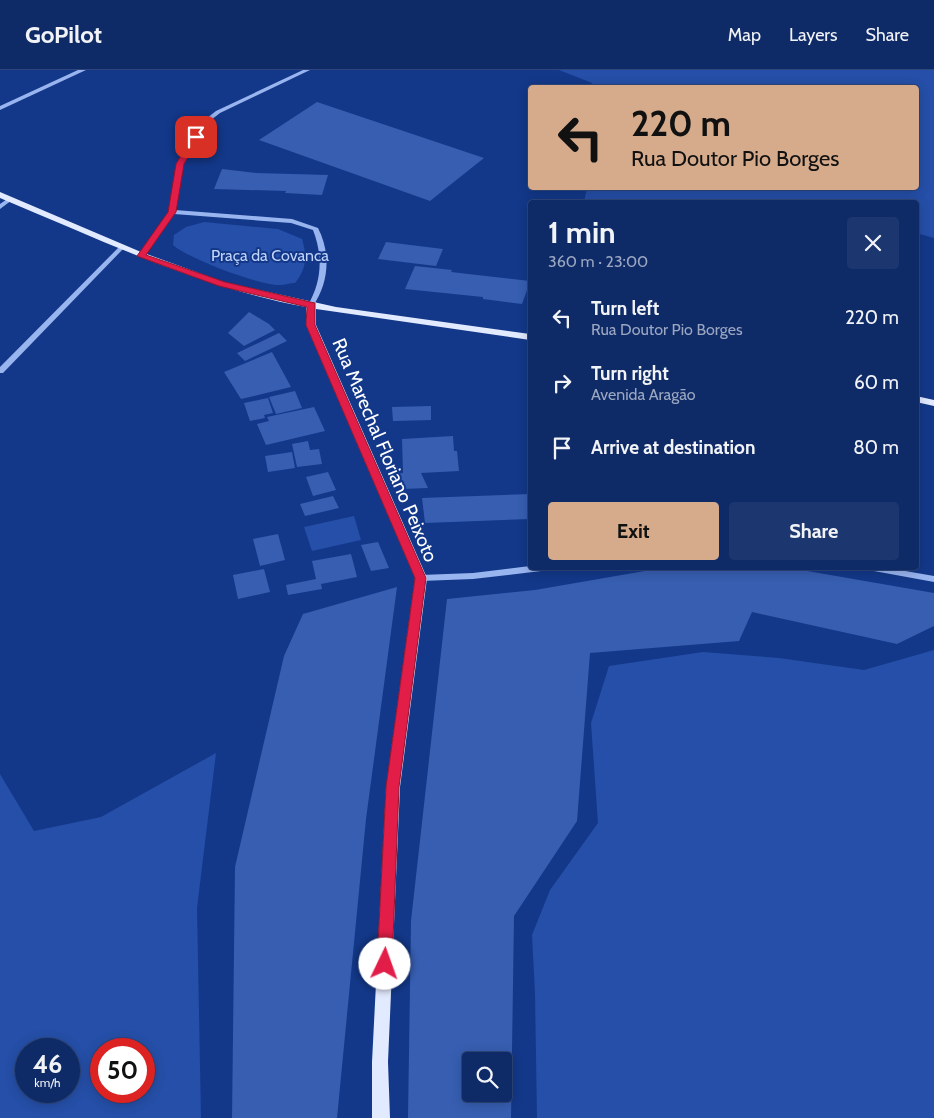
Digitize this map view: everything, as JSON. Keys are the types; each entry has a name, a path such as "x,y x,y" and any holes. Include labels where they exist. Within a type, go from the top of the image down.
{"main road":[{"path":"0,195 141,256 222,284 311,305 528,337"},
{"name":"Rua Marechal Floriano Peixoto","path":"311,305 311,325 421,578 393,787 380,1062 381,1118"},
{"path":"919,400 934,404"}],"street":[{"path":"0,108 83,70"},
{"path":"141,256 172,212 180,164 209,118 307,70"},
{"path":"0,207 10,199"},
{"path":"172,212 292,221 316,229 321,242 323,280 319,294 311,305"},
{"path":"0,371 122,248"},
{"path":"421,578 473,576 528,570"},
{"path":"885,570 934,579"}],"green space":[{"path":"559,70 934,70 934,238 919,234 919,200 584,200 587,190 919,190 919,85 592,85 592,83"},
{"name":"Praça da Covanca","path":"204,222 278,229 302,239 305,262 299,278 295,283 282,285 257,281 208,264 173,245 174,235 186,227"},
{"path":"354,516 361,540 312,551 304,527"},
{"path":"934,650 934,1118 537,1118 532,935 550,890 598,823 591,723 609,666 703,652 779,658 864,670"},
{"path":"216,753 197,908 201,1118 0,1118 0,774 34,831 101,817"}],"building":[{"path":"317,102 484,158 430,201 259,140"},
{"path":"222,169 256,173 328,175 322,195 285,193 286,191 214,189"},
{"path":"386,242 443,249 436,266 378,259"},
{"path":"415,266 528,281 528,288 522,304 483,299 483,297 405,289"},
{"path":"249,312 269,324 275,330 244,346 228,333"},
{"path":"279,333 287,341 245,361 237,353"},
{"path":"272,352 291,387 241,399 224,372"},
{"path":"295,391 302,408 276,414 269,397"},
{"path":"268,398 273,413 264,415 265,418 250,421 244,403"},
{"path":"431,406 431,420 393,421 392,407"},
{"path":"314,407 325,431 266,445 257,424 269,421 267,417"},
{"path":"453,436 454,451 457,451 459,471 421,473 428,488 403,489 396,474 403,473 402,439"},
{"path":"308,441 310,450 319,449 322,464 297,467 292,444"},
{"path":"292,452 295,468 268,472 265,456"},
{"path":"328,472 336,490 313,496 306,477"},
{"path":"528,494 528,519 425,523 422,498"},
{"path":"333,496 339,508 305,516 300,504"},
{"path":"278,534 285,560 260,566 253,539"},
{"path":"378,542 389,568 371,571 361,545"},
{"path":"351,554 357,577 321,584 322,589 288,595 286,585 316,579 312,561"},
{"path":"264,569 270,592 238,599 233,575"},
{"path":"650,570 802,570 934,593 934,626 897,644 752,612 739,641 590,653 577,821 514,916 512,1052 462,1052 462,1102 511,1102 511,1118 408,1118 411,921 447,599 535,590"},
{"path":"397,587 366,819 337,1118 232,1118 235,867 284,656 303,614"}],"route":[{"path":"196,137 180,164 172,212 141,256 222,284 311,305 311,325 421,578 393,787 385,964"}]}
